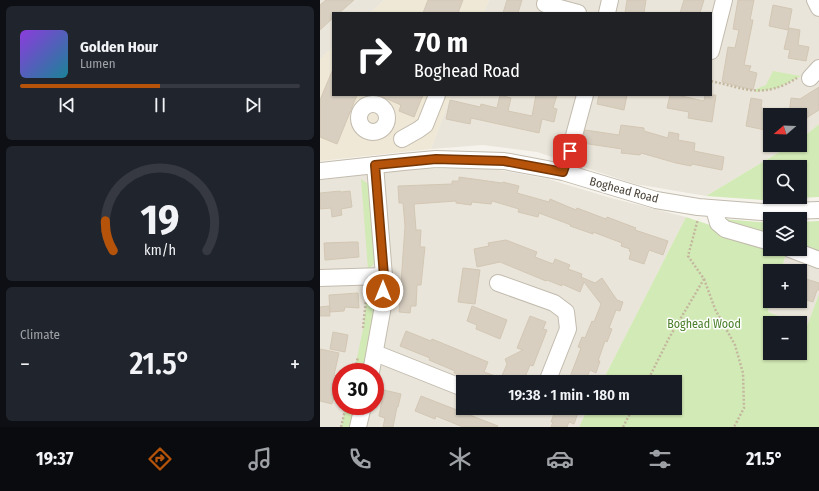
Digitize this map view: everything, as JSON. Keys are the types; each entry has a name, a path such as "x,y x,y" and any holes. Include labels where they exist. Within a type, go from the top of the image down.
{"street":[{"path":"607,12 610,0"},
{"path":"712,47 724,0"},
{"path":"815,0 819,8"},
{"path":"545,6 573,12"},
{"path":"402,139 425,125 437,96"},
{"path":"563,172 585,96"},
{"path":"384,125 396,131 402,139 403,162"},
{"name":"Boghead Road","path":"320,171 436,159 504,161 563,172 656,200 698,207 762,212 819,210"},
{"path":"373,363 383,306 384,276 375,165"},
{"path":"714,209 718,223 725,228 763,240"},
{"path":"807,255 819,260"},
{"path":"320,278 384,276"},
{"path":"498,282 554,302 566,312 568,329 550,375"},
{"path":"375,353 456,385"},
{"path":"358,427 361,415"}],"path":[{"path":"712,81 756,92 777,88 805,74 814,73"},
{"path":"698,207 698,221 688,256 704,279 715,309 735,345 743,373 744,408 734,427"},
{"path":"650,375 669,338 704,279"},
{"path":"341,427 344,415"},
{"path":"623,427 629,415"}],"shaded area":[{"path":"320,0 384,0 371,12 332,12 332,48 320,59"},
{"path":"384,0 489,0 484,12 371,12"},
{"path":"489,0 819,0 819,124 807,134 807,108 763,108 763,152 779,152 766,160 763,160 763,162 706,196 635,184 537,152 483,145 431,149 451,96 712,96 712,12 484,12"},
{"path":"332,48 332,96 451,96 431,149 320,161 320,59"},
{"path":"489,168 548,179 611,198 686,217 606,375 456,375 456,415 585,415 579,427 320,427 320,180 418,169"},
{"path":"785,256 792,256 819,266 819,294 807,326 807,316 779,316 768,312 769,308 807,308 807,264 783,264"}],"green space":[{"path":"773,71 801,76 777,88 756,92 756,89 766,85"},
{"path":"819,124 819,197 807,198 807,160 766,160 779,152 807,152 807,134"},
{"path":"763,162 763,200 706,196"},
{"path":"361,179 367,183 372,191 377,258 373,265 368,269"},
{"name":"Boghead Wood","path":"686,217 713,226 725,236 763,247 763,256 785,256 783,264 763,264 763,308 769,308 768,312 779,316 763,316 763,360 807,360 807,326 819,294 819,427 579,427 585,415 682,415 682,375 606,375"},
{"path":"724,219 763,222 763,238 726,225"},
{"path":"819,221 819,256 807,252 807,222"},
{"path":"368,286 375,290 376,310 373,331 367,363 356,363 363,329"},
{"path":"344,415 355,415 352,427 341,427"}],"building":[{"path":"326,0 354,0 340,12 332,12 332,19 320,30 320,5"},
{"path":"428,0 463,0 458,12 423,12"},
{"path":"507,0 522,0 518,12 503,12"},
{"path":"627,0 646,0 644,12 625,12"},
{"path":"684,0 704,0 700,12 680,12"},
{"path":"738,0 754,0 750,20 753,20 744,65 751,66 749,71 757,73 753,90 722,82 728,47 735,48 739,30 733,29"},
{"path":"773,5 792,9 788,30 769,26"},
{"path":"789,28 800,30 798,45 809,47 806,61 788,58 790,50 784,49"},
{"path":"332,71 332,96 357,96 337,144 320,137 320,100"},
{"path":"819,87 819,110 807,118 807,108 790,108 791,98 800,99"},
{"path":"716,95 712,122 688,118 689,112 667,108 670,96 682,96 704,101 705,96"},
{"path":"380,96 423,96 414,117 399,111 401,105"},
{"path":"500,96 504,96 511,98 508,111 532,116 536,96 557,96 553,108 557,109 554,122 542,119 539,133 471,118 470,124 446,119 450,100 480,107 481,104 497,108"},
{"path":"599,96 627,96 624,110 597,104"},
{"path":"751,98 762,100 761,108 763,108 763,130 746,126"},
{"path":"621,125 644,128 644,131 668,138 669,132 679,134 678,140 695,143 694,151 724,157 722,170 692,164 691,166 676,163 641,153 640,155 621,153 622,149 582,143 585,130 619,135"},
{"path":"459,177 503,182 519,186 517,193 549,202 550,199 576,210 577,208 606,219 607,217 636,228 635,230 668,241 663,255 649,250 644,264 629,259 631,252 629,251 630,249 621,246 622,243 593,232 593,234 570,226 571,225 539,213 538,217 518,212 519,209 492,201 491,204 472,202 471,205 456,203 456,201 414,204 416,230 421,230 420,247 425,247 421,285 417,285 416,306 411,306 410,313 399,312 405,226 403,203 399,203 398,186 452,184 452,181 459,181"},
{"path":"350,191 352,207 341,209 342,215 332,217 331,208 320,209 320,193"},
{"path":"506,240 537,252 535,257 553,264 555,259 570,265 568,269 582,274 581,277 595,283 602,278 617,300 623,302 620,311 616,310 609,328 612,329 607,342 605,341 598,361 600,361 596,373 590,370 588,375 571,375 581,348 578,347 582,337 585,338 592,321 594,322 601,304 584,282 580,292 562,284 562,286 547,280 546,281 500,262 477,267 474,249 489,246 488,243"},
{"path":"358,242 359,257 325,260 324,243"},
{"path":"463,268 480,270 475,304 458,302"},
{"path":"807,279 819,283 819,290 817,290 813,302 807,300"},
{"path":"358,293 359,308 345,307 344,311 330,312 329,295"},
{"path":"329,306 330,316 320,316 320,307"},
{"path":"472,306 507,320 500,339 476,329 477,325 467,321"},
{"path":"530,316 546,322 543,329 547,330 533,366 530,365 526,375 502,375 507,364 505,359 523,350 517,348"},
{"path":"406,331 431,341 432,339 488,362 484,372 492,375 459,375 454,373 455,371 429,360 430,358 400,346"},
{"path":"333,332 348,335 345,352 330,349"},
{"path":"320,349 339,353 337,363 332,363 332,404 320,401"},
{"path":"384,390 401,394 393,427 383,427 385,418 379,416 384,415"},
{"path":"421,396 456,410 456,415 470,415 498,426 463,427 436,416 435,419 415,411"},
{"path":"554,415 577,415 574,424 569,422 567,427 551,427 553,422 551,422"}],"route":[{"path":"383,291 384,276 375,165 436,159 504,161 563,172 570,151"}]}
